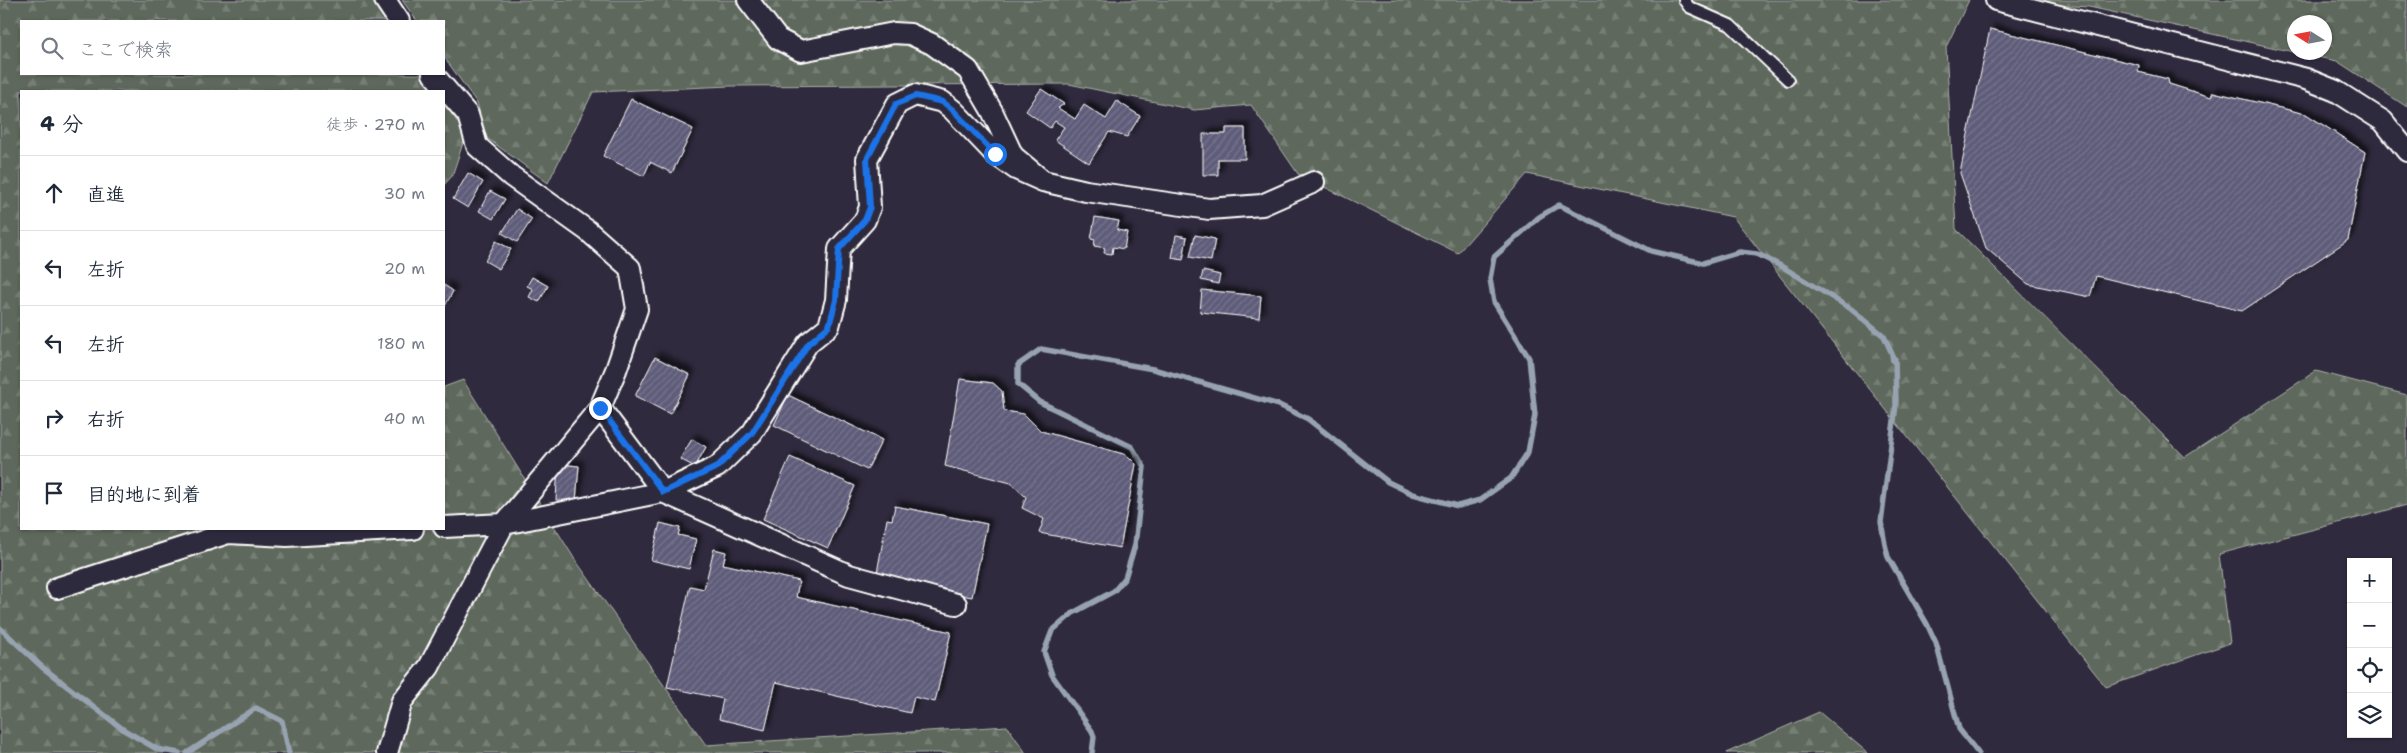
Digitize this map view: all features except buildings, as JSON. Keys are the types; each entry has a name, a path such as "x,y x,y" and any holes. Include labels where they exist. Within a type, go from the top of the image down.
{"street":[{"path":"385,0 398,20"},
{"path":"748,0 778,39 801,51 894,33 910,34 932,44 968,70 992,111 1013,156 1043,181"},
{"path":"1996,0 2306,79 2336,91 2384,121 2407,150"},
{"path":"387,753 402,701 429,667 504,524 600,408 616,370 637,309 630,268 588,231 511,176 477,146 468,115 434,75"},
{"path":"445,527 504,524 663,492 717,467 752,433 808,344 829,326 836,300 839,249 865,220 870,207 867,159 896,104 916,96 943,102 995,154 1016,169 1043,181 1086,190 1209,209 1262,205 1314,182"},
{"path":"600,408 663,492 849,575 956,604"},
{"path":"57,588 228,533 287,536 396,530"}],"lane":[{"path":"1684,0 1689,8 1730,25 1788,80"}],"green space":[{"path":"0,0 384,0 394,20 20,20 20,75 424,75 435,90 20,90 20,530 445,530 445,387 463,380 574,558 706,745 1007,726 1026,753 0,753"},
{"path":"402,0 1969,0 1946,47 1956,229 2185,457 2316,371 2407,395 2407,505 2219,554 2230,643 2106,687 1733,217 1527,174 1458,253 1298,174 1251,105 1194,110 1069,84 730,86 593,92 548,183 487,138 477,103 445,58 445,20 416,20"},
{"path":"1983,0 2407,0 2407,107 2337,61 2332,60 2332,15 2287,15 2287,50 2089,7"},
{"path":"445,104 466,134 452,176 445,184"},
{"path":"1819,712 1868,753 1726,753"}],"waterway":[{"path":"1092,753 1094,737 1092,731 1052,675 1044,652 1052,631 1073,613 1114,591 1125,578 1135,545 1144,467 1132,447 1040,402 1018,384 1018,365 1041,349 1153,369 1279,405 1308,419 1388,482 1413,494 1458,506 1480,500 1511,478 1528,452 1535,415 1529,358 1494,302 1490,279 1494,257 1539,217 1559,205 1651,251 1703,263 1740,252 1757,254 1781,266 1851,309 1884,336 1893,361 1895,359 1896,405 1881,522 1885,544 1888,557 1936,643 1959,729 1978,753"},
{"path":"0,628 42,667 124,730 157,749 179,753"},
{"path":"187,753 256,708 282,721 289,753"}],"route":[{"path":"600,408 663,492 717,467 752,433 808,344 829,326 836,300 839,249 865,220 870,207 867,159 896,104 916,96 943,102 995,154"}]}
